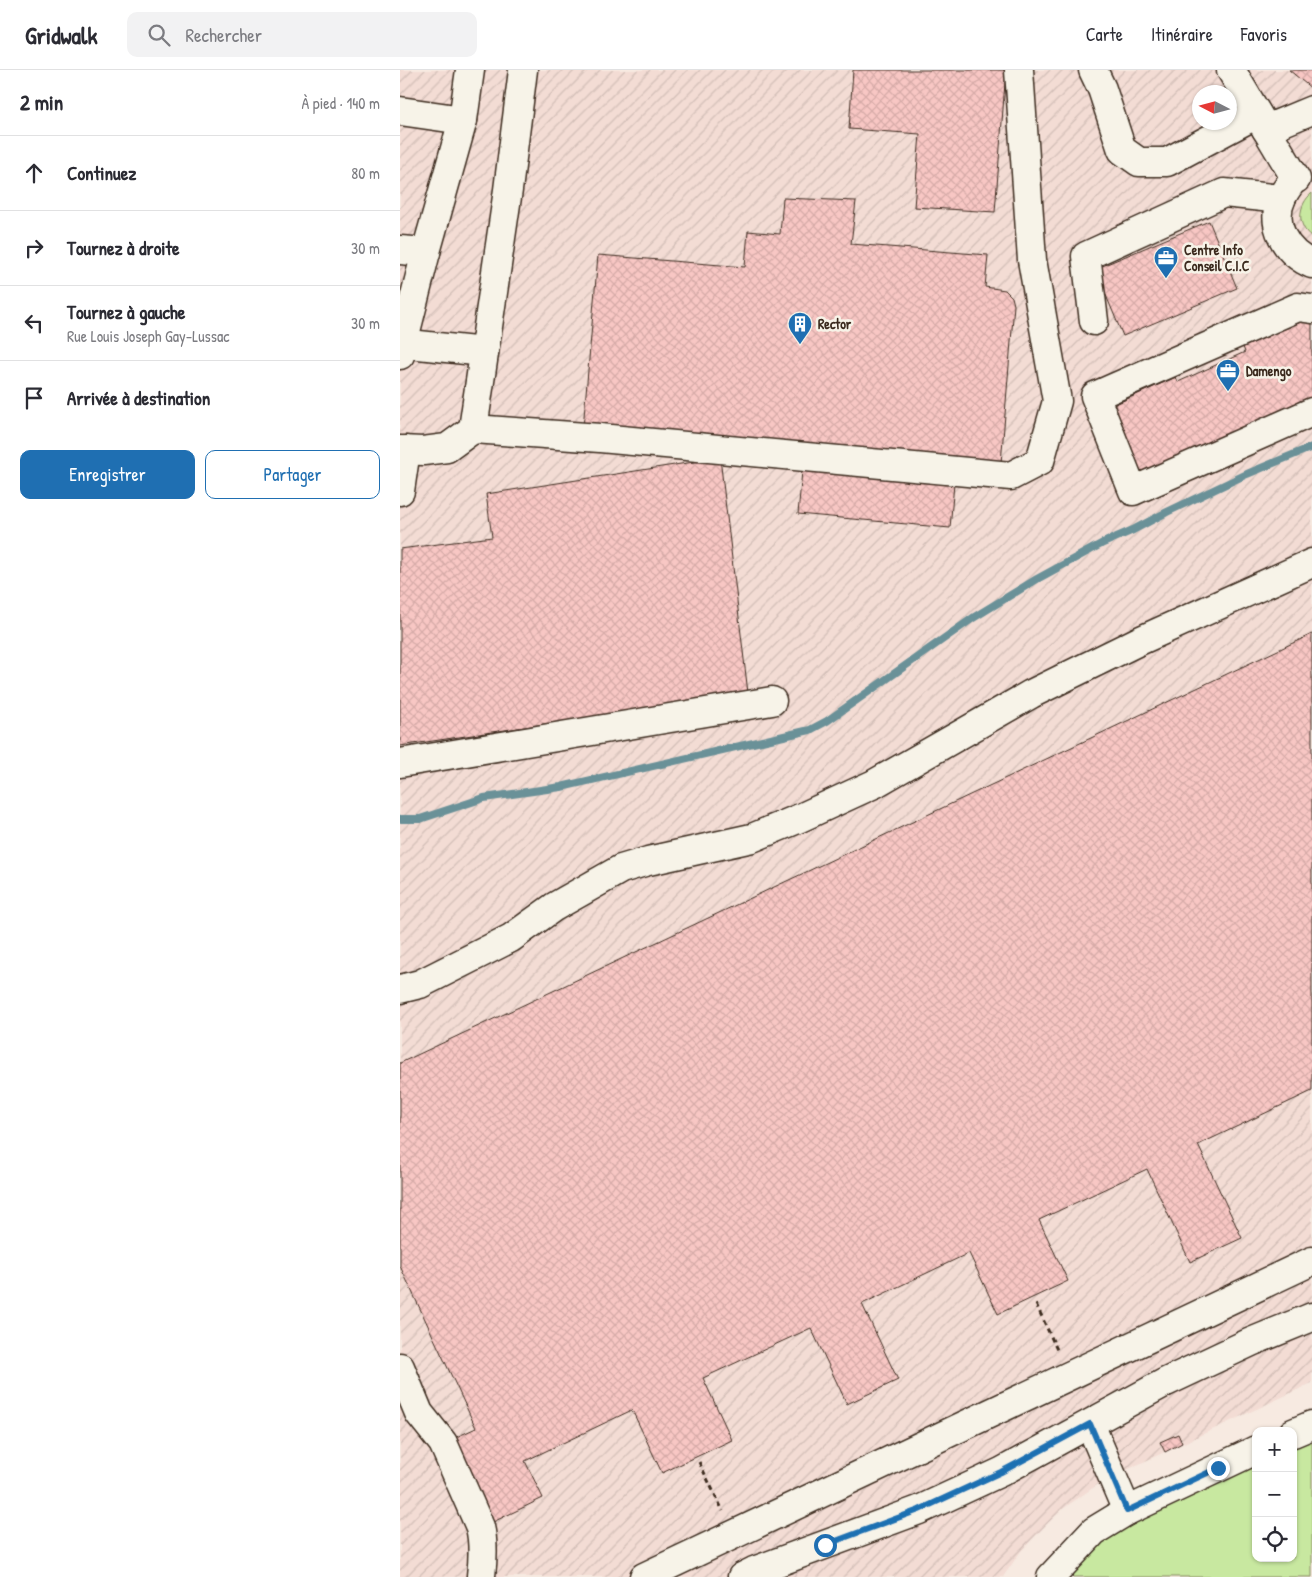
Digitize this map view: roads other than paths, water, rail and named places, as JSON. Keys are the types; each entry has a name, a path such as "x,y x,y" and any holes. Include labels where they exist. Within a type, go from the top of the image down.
{"street":[{"path":"470,70 463,120 413,251 401,347 484,352"},
{"path":"473,429 508,190 523,70"},
{"path":"400,491 403,450 423,451 447,448 473,429 600,438 1011,476 1040,461 1057,401 1032,260 1019,70"},
{"path":"1093,70 1102,89 1122,150 1139,162 1167,162 1262,121 1312,110"},
{"path":"1232,70 1296,183"},
{"path":"400,111 463,120"},
{"path":"1296,183 1278,216 1280,233 1288,248 1312,264"},
{"path":"1094,321 1086,256 1224,193 1296,183"},
{"path":"1312,309 1298,307 1095,396 1133,491 1312,412"},
{"path":"400,989 420,984 511,938 554,907 621,869 648,861 752,838 800,818 874,784 1031,694 1139,641 1312,563"},
{"path":"400,764 772,701"},
{"path":"644,1577 1312,1261"},
{"path":"751,1575 919,1510 1001,1472 1166,1382 1312,1316"},
{"path":"400,1367 419,1413 443,1443 480,1527 483,1538 483,1553 478,1577"},
{"path":"1090,1424 1127,1511"},
{"path":"1297,1431 1312,1425"},
{"path":"1051,1577 1094,1531 1127,1511 1252,1452"}],"waterway":[{"path":"400,819 420,819 484,798 561,787 810,730 827,721 973,618 1037,579 1103,543 1167,512 1247,474 1312,447"}],"place":[{"name":"Centre Info Conseil C.I.C","path":"1166,279"},
{"name":"Rector","path":"800,345"},
{"name":"Damengo","path":"1228,392"}]}
